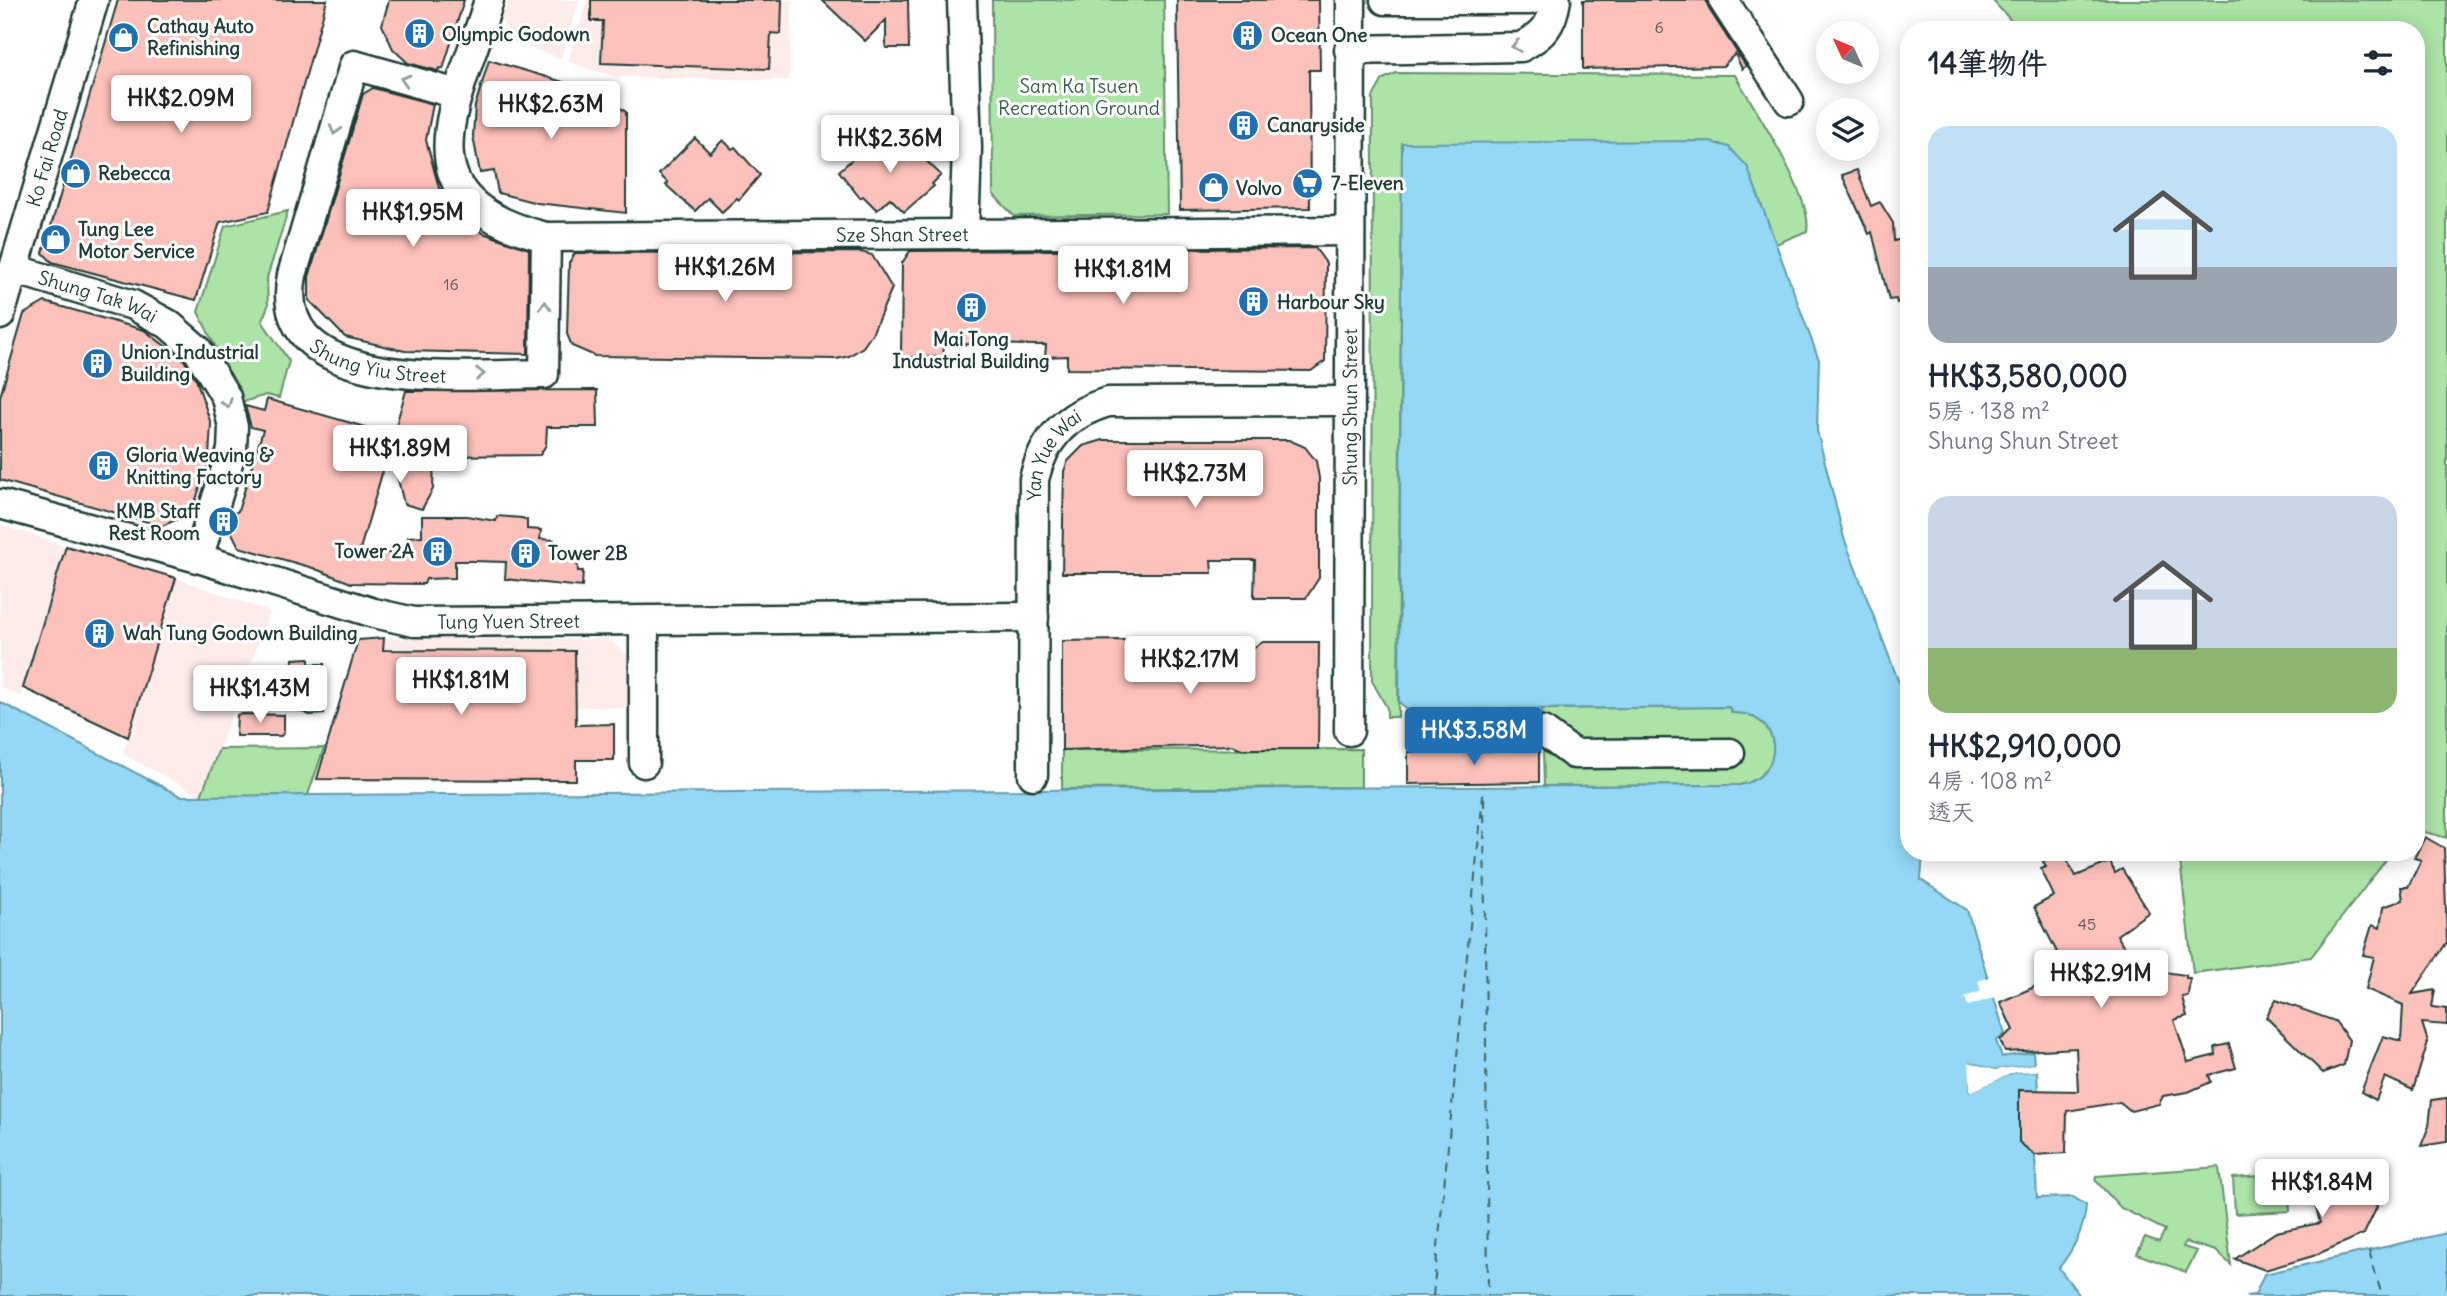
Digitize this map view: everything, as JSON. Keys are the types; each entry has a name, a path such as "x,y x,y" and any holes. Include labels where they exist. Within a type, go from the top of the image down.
{"street":[{"name":"Ko Fai Road","path":"0,315 94,0"},
{"name":"Sze Shan Street","path":"489,0 457,94 447,136 449,163 461,191 476,209 492,220 546,237 1349,231"},
{"path":"962,0 967,149 964,235"},
{"name":"Shung Shun Street","path":"1349,731 1351,0"},
{"path":"1385,0 1530,0"},
{"path":"1349,50 1521,47 1541,37 1553,20 1556,0"},
{"path":"1723,0 1789,101"},
{"name":"Shung Yiu Street","path":"457,94 354,65 292,275 291,305 299,326 326,354 393,374 544,374 546,237"},
{"name":"Shung Tak Wai","path":"14,269 133,304 168,324 197,349 226,397 233,426 232,450 198,558"},
{"name":"Yan Yue Wai","path":"1033,775 1034,479 1047,443 1073,416 1108,402 1349,401"},
{"name":"Tung Yuen Street","path":"0,504 198,558 339,603 414,622 1034,617"},
{"path":"644,621 644,763"},
{"path":"1543,732 1574,754 1730,753"}],"shaded area":[{"path":"508,0 579,0 561,58 515,43 501,20"},
{"path":"587,0 792,0 789,80 616,77 568,62"},
{"path":"0,525 66,546 20,697 0,687"},
{"path":"176,578 270,612 201,796 123,754"},
{"path":"609,639 635,661 635,708 576,707 576,780 316,782 358,640"}],"green space":[{"name":"Sam Ka Tsuen Recreation Ground","path":"992,0 1164,0 1167,214 1014,216 993,194"},
{"path":"1992,0 2447,0 2447,838 2425,832 2425,21 2012,21"},
{"path":"1396,73 1735,75 1792,176 1807,216 1807,231 1776,244 1747,166 1720,144 1402,143 1398,717 1387,717 1387,708 1372,681 1373,97 1383,79"},
{"path":"288,211 267,278 268,306 262,321 289,361 279,398 266,395 243,402 198,312 225,226"},
{"path":"1729,707 1732,713 1749,715 1762,723 1770,733 1772,758 1766,770 1756,779 1740,785 1544,786 1542,709"},
{"path":"324,748 308,795 201,796 219,749"},
{"path":"1361,749 1361,787 1062,789 1062,750"},
{"path":"2180,861 2385,861 2311,957 2193,973"},
{"path":"2219,1167 2231,1265 2216,1251 2185,1242 2183,1247 2197,1251 2186,1272 2137,1254 2145,1237 2159,1242 2165,1230 2121,1208 2095,1180 2096,1176"},
{"path":"2288,1174 2290,1211 2235,1214 2233,1178"}],"water":[{"path":"1706,141 1729,147 1747,166 1819,360 1817,431 1844,538 1900,685 1900,861 1922,861 1921,880 1967,910 2005,1034 1996,1041 2002,1057 2033,1052 2034,1064 1995,1070 1970,1062 1970,1091 2015,1072 2037,1071 2038,1091 2019,1091 2019,1142 2035,1155 2037,1198 2073,1197 2086,1205 2077,1238 2059,1268 2080,1296 0,1296 0,702 180,796 1740,785 1756,779 1766,770 1772,758 1770,733 1762,722 1749,715 1732,713 1729,707 1407,710 1399,702 1402,143"},
{"path":"2447,1233 2447,1296 2245,1296 2255,1295 2264,1274"}],"pier":[{"path":"1993,976 1999,996 1968,1006 1965,997 1981,991 1978,981"},
{"path":"1969,1062 1995,1070 2034,1064 2035,1067 2022,1068 2036,1067 2037,1071 2015,1072 1970,1092","holes":["1973,1067 1994,1074 2013,1069 1974,1086"]}],"building":[{"path":"118,0 327,0 268,212 220,222 196,300 52,262 43,253"},
{"name":"Olympic Godown","path":"389,0 464,0 443,69 439,68 438,71 408,63 393,49 382,25"},
{"path":"591,0 782,0 781,34 771,33 769,69 601,63 603,21 591,21"},
{"path":"822,0 908,0 909,48 886,48 886,20 865,41"},
{"name":"Canaryside","path":"1177,0 1319,0 1320,70 1309,70 1310,208 1180,210"},
{"path":"1583,0 1706,0 1746,66 1742,69 1735,54 1723,66 1583,69"},
{"path":"489,60 600,93 626,112 626,213 537,203 498,193 494,171 480,173 473,136 475,106"},
{"path":"373,88 433,104 426,140 439,188 458,212 483,233 529,249 528,354 405,351 345,337 309,300 309,277 363,94"},
{"path":"877,137 891,153 905,140 941,175 932,184 934,186 904,212 890,198 877,210 863,196 860,198 839,171"},
{"path":"695,138 710,153 723,140 732,149 735,147 760,175 739,200 737,198 722,212 708,198 695,211 666,185 668,183 659,174"},
{"path":"1857,170 1871,206 1880,202 1893,223 1894,241 1900,240 1900,302 1897,303 1896,299 1889,300 1872,232 1869,234 1842,175"},
{"path":"1315,248 1326,263 1325,361 1311,371 1067,369 1067,356 1045,357 1046,345 944,344 943,357 901,357 902,263 910,251"},
{"path":"861,252 872,255 892,288 872,334 863,347 849,356 837,359 595,356 572,346 567,334 569,263 575,253"},
{"path":"45,302 144,330 184,360 196,379 211,424 209,457 192,513 162,526 0,480 0,397 24,314"},
{"path":"597,390 598,427 547,427 546,445 540,455 434,456 433,489 422,509 404,504 390,446 359,553 399,553 399,545 406,545 408,537 422,536 422,516 467,516 496,521 497,516 522,518 527,520 527,529 541,530 540,539 554,540 557,548 563,549 563,556 577,557 578,571 583,571 582,587 505,579 506,562 472,561 455,561 455,578 426,579 424,584 351,583 313,568 239,547 227,523 229,516 238,511 263,430 251,427 245,406 264,411 267,399 393,435 406,391"},
{"path":"1103,440 1289,440 1305,447 1316,461 1319,478 1319,578 1306,598 1254,598 1255,560 1211,560 1212,573 1062,573 1064,471 1068,461 1083,446"},
{"name":"Wah Tung Godown Building","path":"66,546 176,578 128,737 23,688"},
{"path":"384,638 383,650 575,651 576,725 614,724 614,760 576,760 576,780 317,779 358,640"},
{"path":"1124,640 1127,644 1138,640 1144,647 1245,646 1249,642 1254,648 1261,642 1319,642 1318,749 1242,749 1232,745 1062,750 1062,641"},
{"path":"309,658 309,664 324,664 324,714 310,715 234,685 278,684 278,667 293,667 293,659"},
{"path":"237,715 284,715 284,732 281,736 236,736"},
{"path":"1539,750 1539,782 1408,784 1408,752"},
{"path":"2425,837 2444,848 2447,942 2412,994 2435,990 2432,1007 2447,1009 2447,1025 2422,1023 2428,1042 2413,1090 2385,1077 2376,1100 2361,1092 2383,1036 2401,1041 2403,1005 2366,989 2374,957 2363,955 2372,925 2380,928 2383,907 2403,900 2401,887 2408,887 2421,861 2425,861"},
{"path":"2067,861 2076,876 2110,862 2115,873 2122,869 2149,912 2117,935 2135,965 2144,959 2156,978 2164,972 2190,978 2188,996 2182,997 2187,1016 2174,1020 2188,1062 2216,1055 2215,1047 2229,1044 2236,1068 2209,1075 2211,1082 2188,1092 2163,1096 2159,1104 2131,1111 2120,1102 2067,1111 2066,1153 2035,1155 2019,1142 2019,1090 2078,1091 2076,1048 2005,1052 2000,1040 2013,1030 2000,1002 2057,977 2053,969 2063,964 2034,907 2054,896 2041,869 2046,867 2043,862"},
{"path":"2276,1000 2335,1021 2349,1040 2344,1065 2323,1073 2266,1017"},
{"path":"2447,1098 2447,1142 2421,1146 2429,1126 2432,1100"},
{"path":"2364,1161 2377,1207 2364,1234 2313,1256 2265,1270 2235,1259 2276,1232 2320,1223 2308,1177"}],"ferry route":[{"path":"1433,1296 1484,786"},
{"path":"1484,798 1488,1296"},
{"path":"2369,1251 2382,1296"}],"place":[{"name":"Olympic Godown","path":"419,34"},
{"name":"Ocean One","path":"1248,35"},
{"name":"Cathay Auto Refinishing","path":"124,37"},
{"name":"Canaryside","path":"1244,125"},
{"name":"Rebecca","path":"75,173"},
{"name":"7-Eleven","path":"1308,183"},
{"name":"Volvo","path":"1213,188"},
{"name":"Tung Lee Motor Service","path":"55,240"},
{"name":"Harbour Sky","path":"1254,302"},
{"name":"Mai Tong Industrial Building","path":"971,308"},
{"name":"Union Industrial Building","path":"98,363"},
{"name":"Gloria Weaving & Knitting Factory","path":"103,466"},
{"name":"KMB Staff Rest Room","path":"223,522"},
{"name":"Tower 2A","path":"437,551"},
{"name":"Tower 2B","path":"525,553"},
{"name":"Wah Tung Godown Building","path":"100,633"}]}
